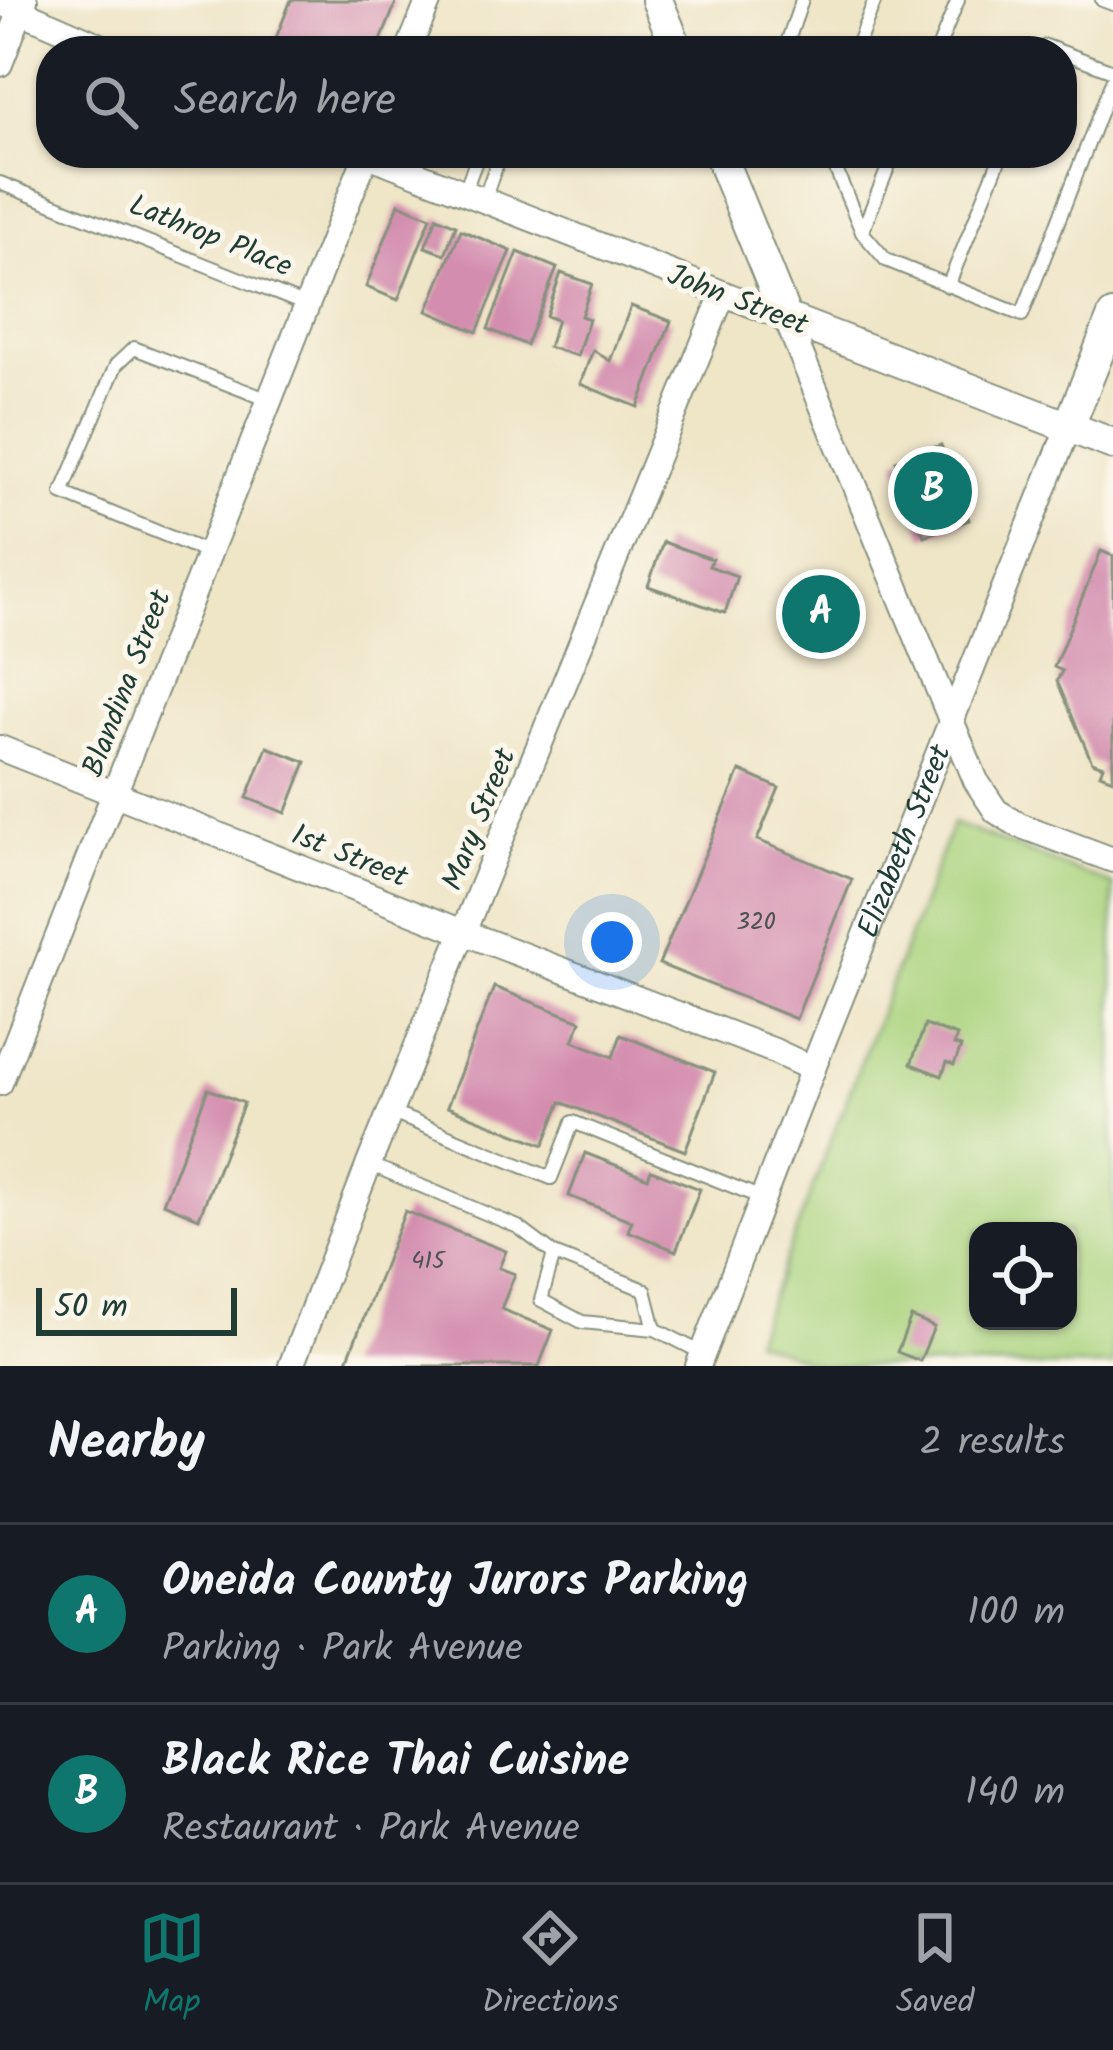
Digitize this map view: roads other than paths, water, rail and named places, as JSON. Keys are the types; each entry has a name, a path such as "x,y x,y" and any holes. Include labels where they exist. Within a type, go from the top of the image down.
{"street":[{"path":"414,36 429,0"},
{"path":"663,2 673,36"},
{"path":"0,64 15,4 81,36"},
{"name":"Lathrop Place","path":"306,305 361,168"},
{"name":"John Street","path":"402,168 1113,444"},
{"path":"725,168 976,781 996,811 1113,860"},
{"name":"Mary Street","path":"291,1366 723,294"},
{"name":"Blandina Street","path":"0,1083 306,305"},
{"name":"Elizabeth Street","path":"706,1361 813,1069 1113,316"},
{"name":"1st Street","path":"0,748 813,1069"}],"lane":[{"path":"789,36 802,0"},
{"path":"861,36 875,0"},
{"path":"943,36 958,0"},
{"path":"1102,0 1113,4"},
{"path":"835,168 862,232 886,260 1022,315 1113,75 1077,58"},
{"path":"474,196 477,168"},
{"path":"474,196 492,168"},
{"path":"862,232 889,168"},
{"path":"948,286 996,168"},
{"name":"Lathrop Place","path":"0,183 306,305"},
{"path":"209,553 62,493 116,365 134,348 268,400"},
{"path":"390,1112 551,1178 573,1122 763,1199"},
{"path":"369,1165 518,1227 554,1254 645,1290 655,1329"},
{"path":"554,1254 541,1300 582,1322 655,1329 706,1361"}],"place":[{"name":"Black Rice Thai Cuisine","path":"933,491"},
{"name":"Oneida County Jurors Parking","path":"821,614"}]}
